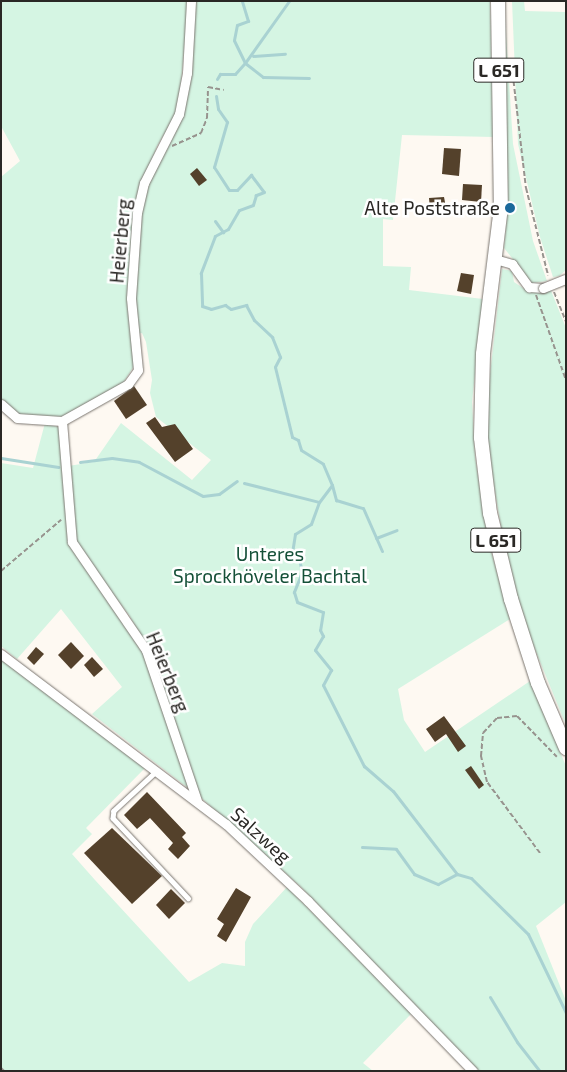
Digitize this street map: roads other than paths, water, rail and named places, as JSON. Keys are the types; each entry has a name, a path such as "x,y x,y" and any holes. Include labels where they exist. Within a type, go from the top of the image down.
{"main road":[{"name":"L 651","path":"498,1 502,192 481,377 481,438 489,504 525,648 563,753"}],"street":[{"name":"Heierberg","path":"191,1 183,95 165,147 144,183 137,213 131,298 138,364 136,377 62,421 72,542 81,558 146,650 197,802"},
{"path":"495,258 512,264 543,288 566,279"},
{"path":"1,404 17,418 62,421"},
{"name":"Salzweg","path":"1,654 197,802 308,901 473,1071"}],"lane":[{"path":"157,771 114,811 113,818 188,898"}],"waterway":[{"path":"217,79 220,74 235,74 245,63 234,40 237,25 248,21 242,1"},
{"path":"289,1 245,63 263,77 309,78"},
{"path":"253,56 285,54"},
{"path":"216,96 218,109 227,122 214,167 229,190 237,190 251,175 264,192 256,195 253,205 239,210 228,229 215,236 201,273 202,306 211,309 225,305 231,309 246,305 254,320 272,337 280,357 275,367 292,437 298,440 301,450 323,464 332,485 319,502 311,524 295,534 292,553 299,559 302,572 294,592 297,602 323,612 320,630 323,636 315,650 331,670 323,685 364,766 393,791 457,874 471,878 528,934 566,1013"},
{"path":"215,221 223,232"},
{"path":"1,458 58,467"},
{"path":"80,462 112,458 139,462 203,496 219,494 237,481"},
{"path":"244,483 319,502"},
{"path":"332,485 336,500 363,508 382,551"},
{"path":"376,538 397,530"},
{"path":"362,847 396,849 414,874 438,884 457,874"},
{"path":"490,997 517,1042 540,1071"}],"place":[{"name":"Alte Poststraße","path":"510,208"}],"park label":[{"name":"Unteres Sprockhöveler Bachtal","path":"270,565"}]}
